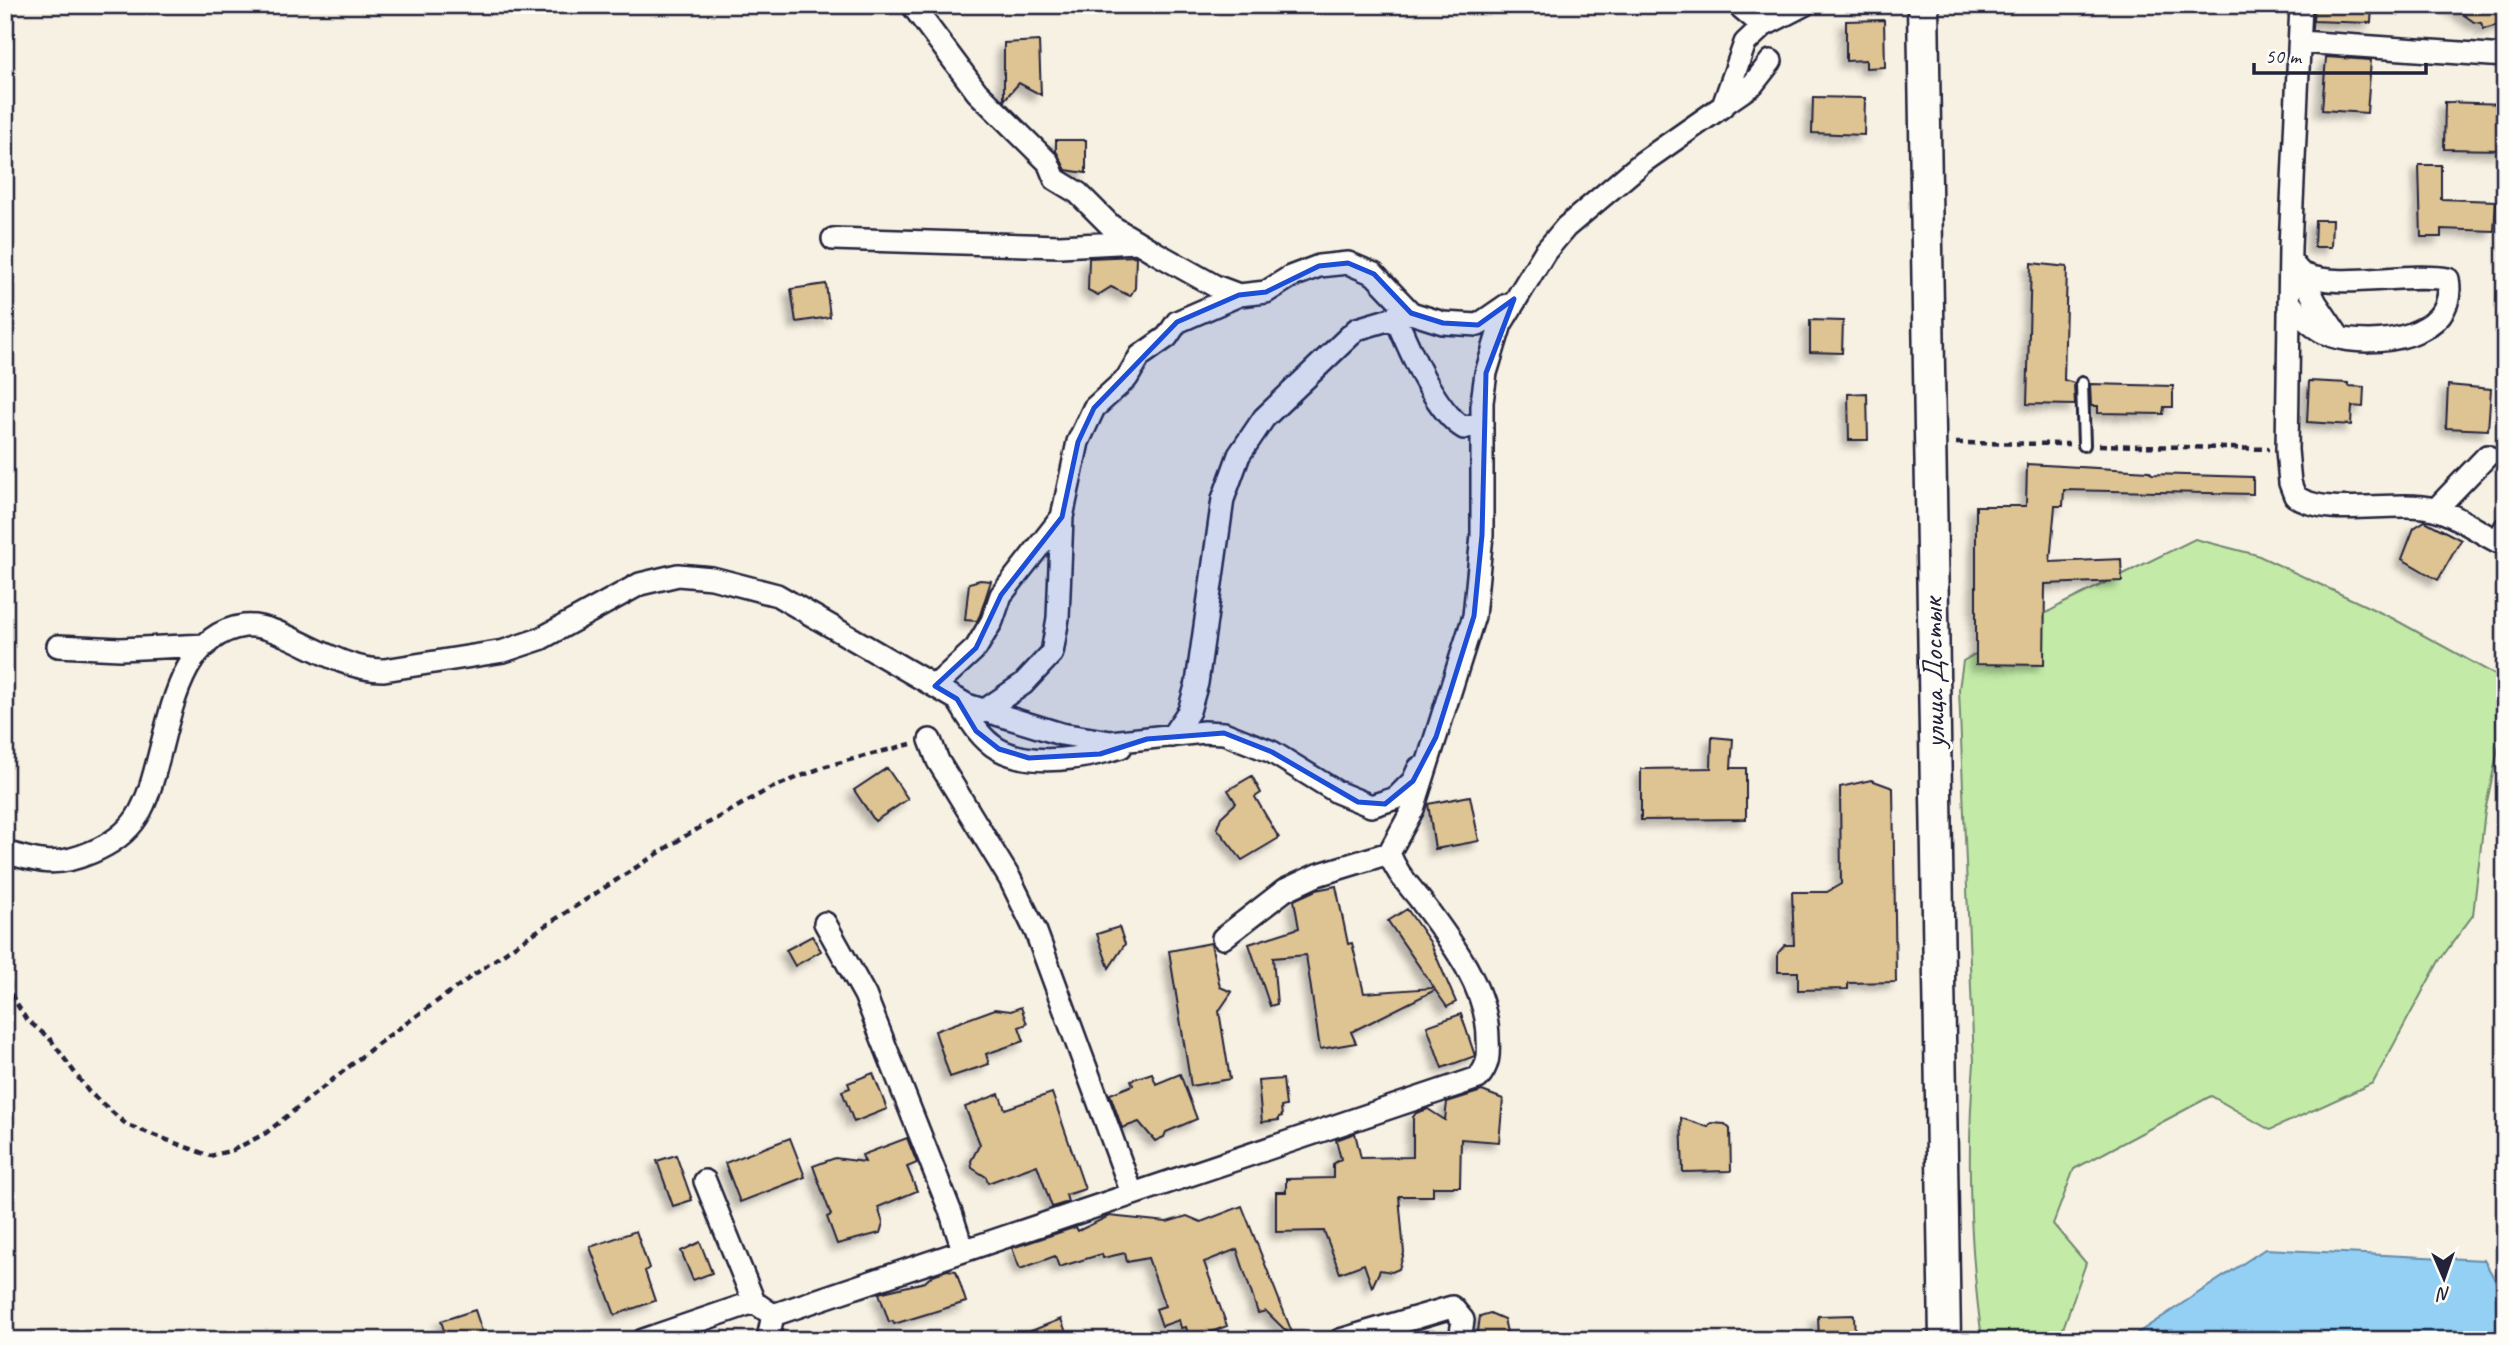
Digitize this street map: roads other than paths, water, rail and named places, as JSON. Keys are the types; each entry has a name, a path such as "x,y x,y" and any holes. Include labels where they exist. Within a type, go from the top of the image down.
{"main road":[{"name":"улица Достык","path":"1923,5 1945,1340"}],"street":[{"path":"912,5 977,92 1048,162 1055,179 1078,193 1111,226 1215,286 1239,295"},
{"path":"1738,5 1763,26"},
{"path":"1723,106 1745,43 1763,26 1804,5"},
{"path":"2301,5 2296,267 2289,302 2287,450 2290,482 2295,496 2313,506 2406,505 2436,509 2497,541 2505,528"},
{"path":"2300,42 2505,55"},
{"path":"1223,938 1285,890 1317,875 1388,853 1413,809 1474,615 1482,536 1482,422 1486,373 1501,324 1545,252 1591,203 1753,84 1771,61"},
{"path":"834,239 1060,246 1137,242"},
{"path":"985,710 1023,684 1052,653 1058,618 1062,517 1078,442 1094,408 1127,378 1140,356 1167,337 1177,322 1239,295 1266,292 1290,277 1319,266 1348,263 1374,274 1403,314 1440,402 1456,424 1464,428 1482,422"},
{"path":"2289,302 2314,327 2339,337 2399,339 2426,329 2440,313 2451,292 2448,279 2428,276 2326,279 2296,267"},
{"path":"2296,267 2339,337"},
{"path":"1172,736 1189,710 1197,682 1223,499 1239,455 1264,418 1357,329 1403,314 1443,323 1478,326 1492,319 1514,299"},
{"path":"2436,509 2487,456"},
{"path":"935,686 976,648 992,621 1001,595 1062,517"},
{"path":"5,852 40,863 63,863 114,843 137,817 149,793 171,702 206,645 244,626 277,633 341,663 365,670 384,670 504,651 540,639 640,584 678,575 712,578 777,595 957,699 985,710 1061,734 1111,742 1224,733 1272,752 1358,802 1371,806 1396,797 1413,781 1436,737"},
{"path":"58,646 120,649 206,645"},
{"path":"957,699 976,730 999,750 1029,758 1100,754 1147,739"},
{"path":"930,740 938,761 1010,879 1036,932 1132,1193"},
{"path":"1396,797 1403,825"},
{"path":"773,1315 1478,1078 1489,1059 1488,1015 1461,960 1396,872 1388,853"},
{"path":"825,923 865,995 963,1250"},
{"path":"705,1181 754,1303 773,1315"},
{"path":"643,1340 754,1303"},
{"path":"1340,1340 1430,1310 1452,1307 1464,1320 1460,1340"},
{"path":"771,1340 769,1334 773,1315"}],"lane":[{"path":"2082,383 2084,444"}],"water":[{"path":"2265,1249 2484,1260 2505,1298 2505,1340 2127,1340"}]}
